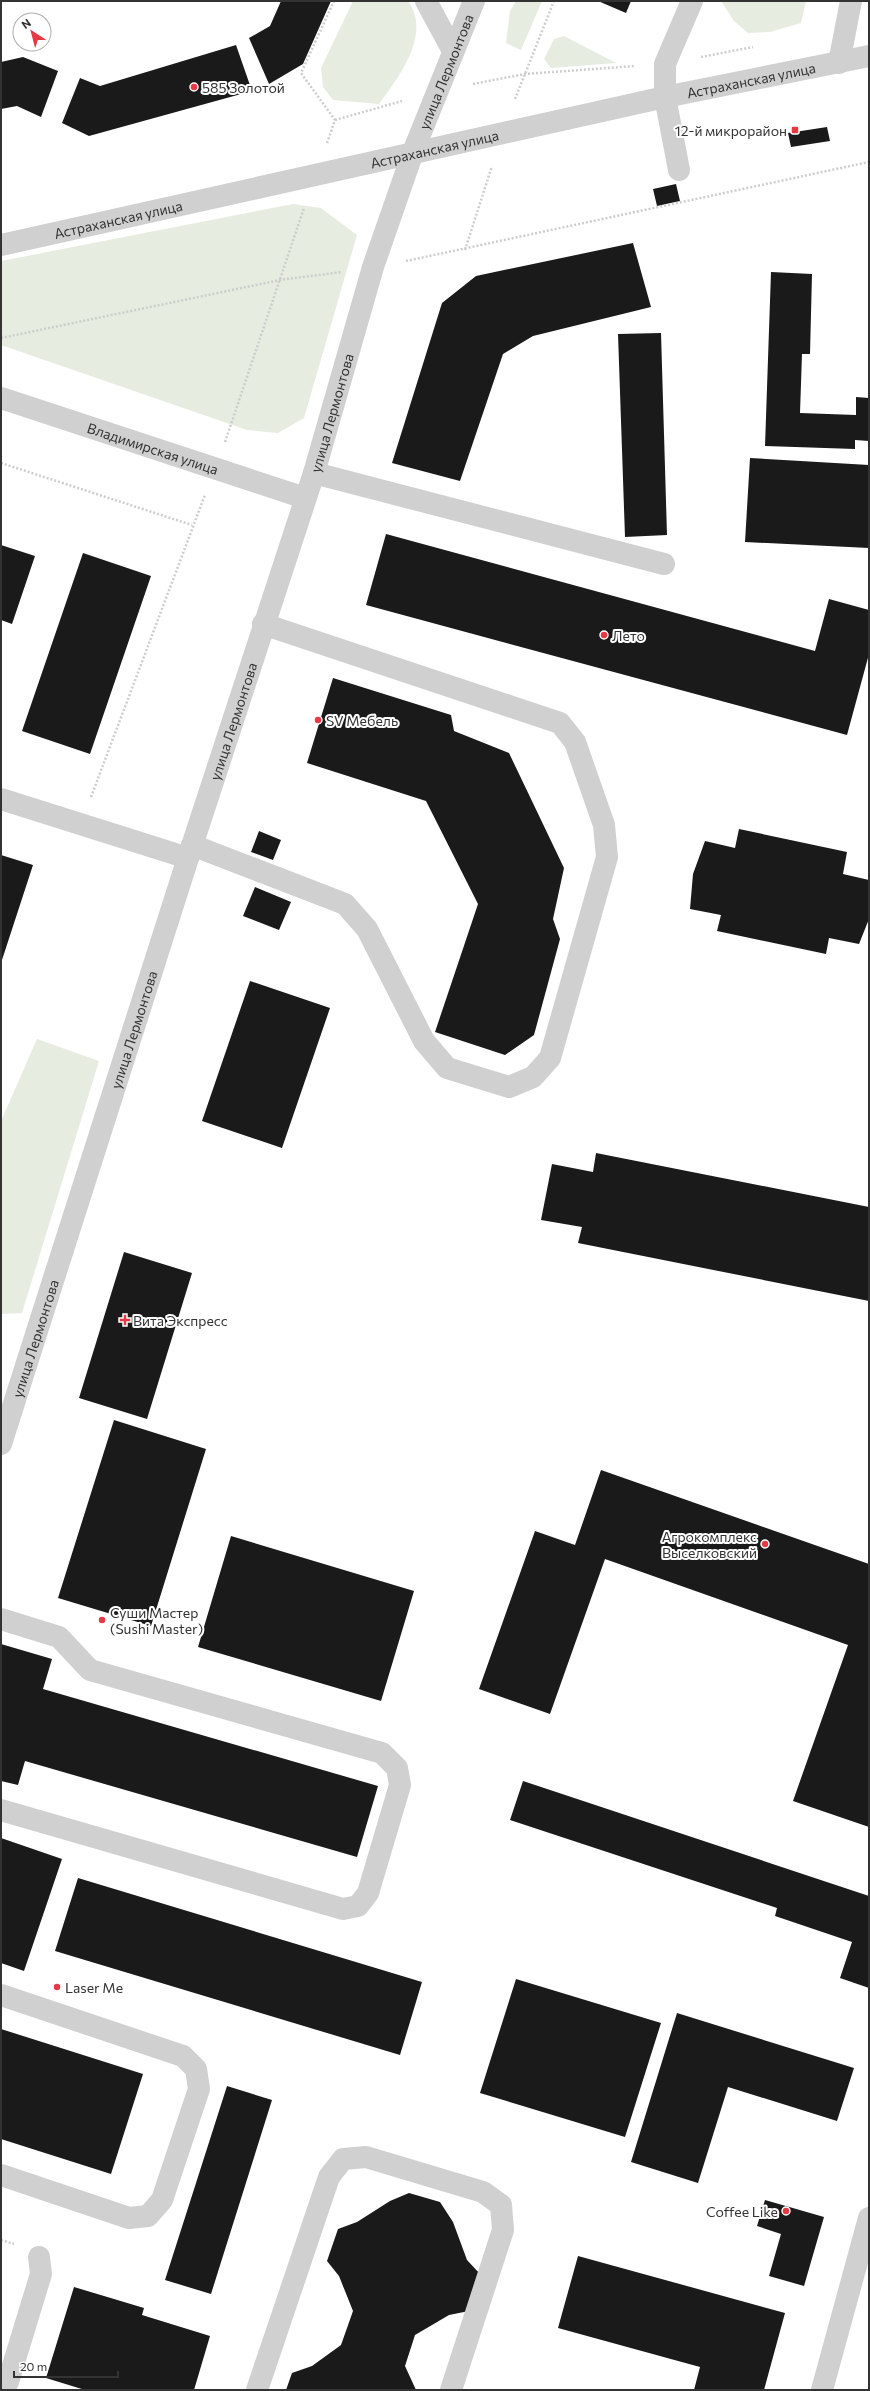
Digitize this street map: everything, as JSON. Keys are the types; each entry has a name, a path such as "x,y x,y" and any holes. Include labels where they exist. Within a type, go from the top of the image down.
{"street":[{"path":"426,1 453,51"},
{"name":"улица Лермонтова","path":"1,1444 263,624 304,498 314,473 373,267 413,152 474,1"},
{"path":"679,170 664,96 664,64 692,1"},
{"path":"839,63 851,1"},
{"name":"Астраханская улица","path":"1,245 664,96 869,56"},
{"name":"Владимирская улица","path":"1,398 304,498"},
{"path":"314,473 664,564"},
{"path":"1,799 81,824 190,852 345,904 368,929 424,1041 448,1068 509,1087 533,1077 550,1058 607,856 604,825 575,742 560,723 263,624"},
{"path":"1,1619 59,1637 90,1670 382,1753 397,1768 400,1785 368,1893 358,1906 343,1909 1,1810"},
{"path":"1,1995 183,2056 196,2069 199,2089 162,2200 148,2216 129,2218 1,2175"},
{"path":"257,2390 329,2177 343,2160 366,2158 483,2192 501,2205 503,2230 450,2390"},
{"path":"822,2390 869,2218"},
{"path":"1,2389 8,2382 41,2274 39,2257"}],"path":[{"path":"81,824 192,525 216,469 315,174 335,120 301,73 334,1"},
{"path":"1,338 280,280 373,267 465,250 869,162"},
{"path":"1,463 192,525"}],"shaded area":[{"path":"353,1 408,1 414,14 416,27 415,41 410,55 395,81 379,104 333,100 323,87 321,68"},
{"path":"516,1 542,1 521,50 506,43 510,11"},
{"path":"721,1 806,1 801,23 770,32 748,33 734,21"},
{"path":"564,36 616,63 551,68 544,59 554,39"},
{"path":"293,204 321,208 357,235 304,418 278,433 247,430 1,345 1,261"},
{"path":"37,1039 99,1061 22,1313 1,1314 1,1121"}],"building":[{"path":"281,1 331,1 303,64 269,84 249,38 270,26"},
{"path":"598,1 631,1 626,13"},
{"path":"236,45 252,91 89,136 62,123 80,78 100,86"},
{"path":"23,57 58,71 41,117 17,106 1,109 1,62"},
{"path":"827,127 830,141 791,147 788,133"},
{"path":"676,184 680,201 657,206 653,189"},
{"path":"633,243 651,307 533,336 503,354 460,481 392,463 442,303 476,276"},
{"path":"771,272 812,274 810,354 802,354 800,413 856,415 856,397 869,398 869,441 855,440 855,449 765,446"},
{"path":"661,333 667,535 625,537 618,334"},
{"path":"750,458 869,465 869,548 745,542"},
{"path":"386,534 815,651 829,599 869,610 869,654 847,735 366,605"},
{"path":"1,545 35,556 12,624 1,620"},
{"path":"83,553 151,576 90,754 22,731"},
{"path":"333,678 451,715 454,731 509,753 564,868 553,919 560,939 534,1035 505,1055 435,1032 478,904 426,801 307,763"},
{"path":"739,829 847,852 843,874 869,880 869,919 859,944 829,938 826,954 717,931 721,915 690,909 693,874 705,841 735,848"},
{"path":"259,831 281,840 273,860 251,852"},
{"path":"1,855 33,865 1,963"},
{"path":"255,887 291,902 279,930 243,916"},
{"path":"250,981 330,1008 282,1148 202,1121"},
{"path":"596,1153 869,1207 869,1301 578,1243 582,1227 541,1220 552,1164 593,1172"},
{"path":"124,1252 192,1273 147,1419 79,1398"},
{"path":"114,1420 206,1449 151,1626 58,1598"},
{"path":"601,1470 869,1564 869,1827 793,1801 848,1645 605,1559 550,1714 479,1689 535,1531 575,1545"},
{"path":"231,1536 414,1591 381,1701 198,1647"},
{"path":"1,1644 52,1659 43,1689 378,1786 357,1857 25,1761 18,1785 1,1781"},
{"path":"523,1781 869,1896 869,1988 840,1978 852,1942 775,1916 777,1908 510,1820"},
{"path":"1,1838 62,1859 24,1971 1,1963"},
{"path":"78,1878 422,1982 400,2055 55,1951"},
{"path":"516,1979 661,2023 625,2137 480,2093"},
{"path":"677,2013 854,2068 837,2121 728,2087 698,2183 631,2162"},
{"path":"1,2029 143,2074 111,2174 1,2139"},
{"path":"227,2086 272,2100 211,2294 165,2280"},
{"path":"409,2193 440,2202 453,2222 467,2260 481,2275 469,2311 449,2315 415,2335 405,2366 416,2390 286,2390 292,2373 312,2366 341,2345 353,2311 339,2276 327,2261 338,2229 357,2222 390,2201"},
{"path":"765,2200 824,2217 804,2286 769,2276 781,2234 757,2226"},
{"path":"578,2256 785,2313 764,2390 694,2390 700,2367 558,2328"},
{"path":"74,2287 144,2308 142,2315 210,2336 194,2390 85,2390 46,2378"}],"place":[{"name":"585 Золотой","path":"194,87"},
{"name":"12-й микрорайон","path":"795,130"},
{"name":"Лето","path":"604,635"},
{"name":"SV Мебель","path":"318,720"},
{"name":"Вита Экспресс","path":"125,1320"},
{"name":"Агрокомплекс Выселковский","path":"765,1544"},
{"name":"Суши Мастер (Sushi Master)","path":"102,1620"},
{"name":"Laser Me","path":"57,1987"},
{"name":"Coffee Like","path":"786,2211"}]}
